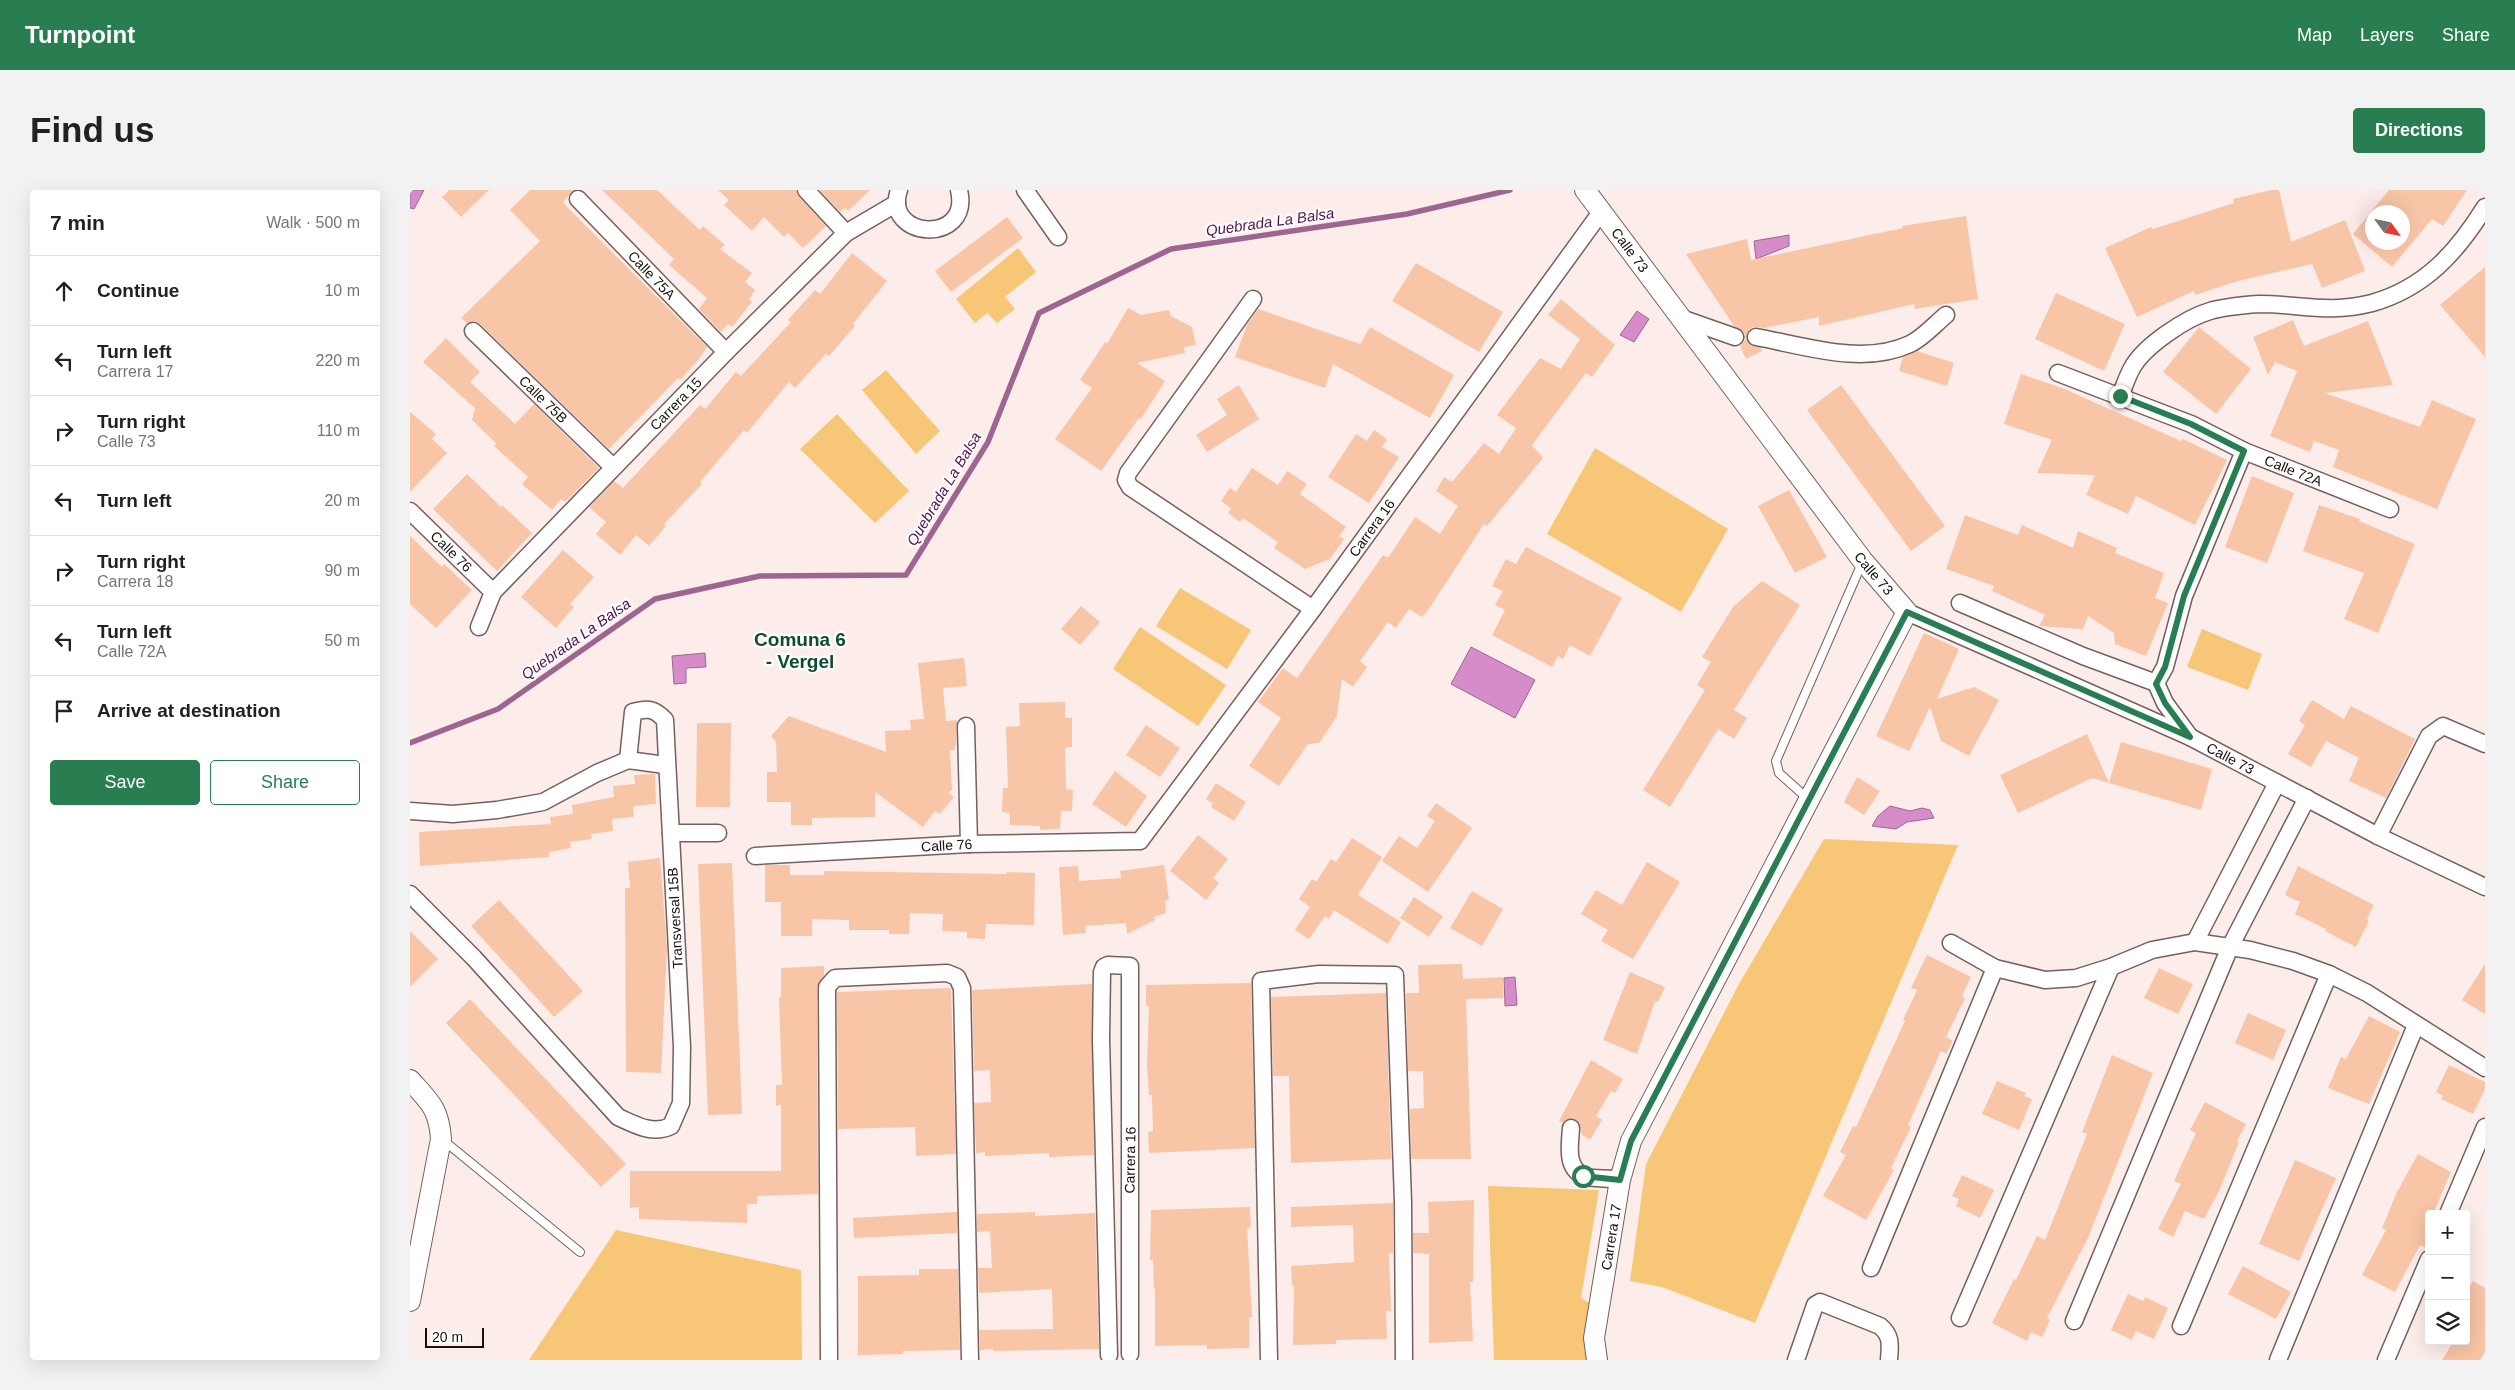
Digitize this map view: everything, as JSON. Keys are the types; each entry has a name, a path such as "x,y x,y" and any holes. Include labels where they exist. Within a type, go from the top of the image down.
{"street":[{"path":"806,190 846,233"},
{"path":"898,197 906,222 915,228 926,231 937,230 947,226 955,218 959,208 959,190"},
{"path":"1025,190 1058,237"},
{"name":"Calle 73","path":"1585,190 1863,561 1907,612 2190,737 2378,836 2485,887"},
{"name":"Carrera 15","path":"479,627 493,592 613,467 846,233 898,197"},
{"name":"Calle 75A","path":"578,199 726,352"},
{"path":"2120,396 2132,367 2157,338 2209,311 2259,304 2335,310 2372,302 2405,290 2435,272 2468,234 2485,208"},
{"name":"Carrera 16","path":"1140,841 1313,609 1601,212"},
{"path":"1253,299 1128,473 1126,480 1130,486 1313,609"},
{"path":"1756,338 1854,354 1883,353 1912,343 1946,315"},
{"path":"1681,318 1735,337"},
{"name":"Calle 75B","path":"473,330 613,467"},
{"name":"Calle 72A","path":"2058,374 2191,424 2244,451 2390,509"},
{"path":"2156,684 2165,667 2184,596 2244,451"},
{"name":"Calle 76","path":"410,511 493,592"},
{"path":"1960,603 2082,656 2156,684 2165,703 2190,737"},
{"name":"Carrera 17","path":"1597,1360 1594,1338 1620,1180 1631,1141 1907,612"},
{"name":"Transversal 15B","path":"410,894 474,958 618,1117 641,1128 660,1131 671,1126 681,1103 682,1047 665,720 656,711 646,708 633,712 628,760"},
{"path":"966,726 969,844"},
{"path":"2378,836 2429,736 2444,726 2485,744"},
{"path":"410,811 453,814 497,810 543,802 598,773 628,760 666,765"},
{"path":"2195,942 2278,782"},
{"path":"2074,1321 2230,946 2307,798"},
{"path":"671,833 718,833"},
{"name":"Calle 76","path":"755,856 969,844 1140,841"},
{"path":"1951,944 1995,968 2045,980 2076,978 2152,950 2195,942 2230,946 2293,961 2329,974 2367,993 2416,1026 2485,1068"},
{"name":"Carrera 16","path":"1104,1358 1106,1221 1101,1039 1102,972 1104,967 1108,965 1130,966 1129,1219 1135,1357"},
{"path":"1960,1318 2110,967"},
{"path":"1871,1268 1995,968"},
{"path":"829,1360 827,987 835,978 947,973 957,977 962,988 970,1360"},
{"path":"1269,1360 1261,981 1319,974 1395,975 1403,1202 1404,1360"},
{"path":"2181,1326 2329,974"},
{"path":"2278,1360 2416,1026"},
{"path":"410,1080 429,1100 439,1118 441,1139 410,1301"},
{"path":"2450,1210 2485,1127"},
{"path":"1572,1128 1569,1153 1573,1165 1583,1176 1620,1180"},
{"path":"1106,1221 1129,1219"},
{"path":"2386,1360 2425,1268"},
{"path":"1796,1360 1815,1305 1820,1302 1880,1326 1886,1331 1890,1338 1889,1360"},
{"path":"1104,1358 1135,1357"}],"lane":[{"path":"1808,799 1779,773 1776,761 1863,561"},
{"path":"441,1139 580,1252"}],"shaded area":[{"path":"410,190 424,190 414,209 410,208"},
{"path":"1789,235 1789,246 1756,259 1754,241"},
{"path":"1018,248 1036,272 1005,297 1015,309 997,323 987,313 975,323 956,299"},
{"path":"1637,311 1649,319 1634,342 1620,335"},
{"path":"886,370 940,431 916,454 862,390"},
{"path":"837,414 909,491 875,523 800,449"},
{"path":"1595,448 1728,529 1681,612 1547,534"},
{"path":"1180,588 1251,630 1227,669 1156,626"},
{"path":"1140,627 1226,685 1198,726 1113,669"},
{"path":"2202,629 2262,654 2248,690 2187,667"},
{"path":"1471,647 1535,680 1515,718 1451,684"},
{"path":"705,653 706,667 686,668 686,683 674,684 672,656"},
{"path":"1890,806 1910,811 1922,808 1930,810 1934,818 1907,822 1896,829 1872,826 1878,816"},
{"path":"1824,839 1958,845 1755,1323 1662,1287 1630,1281 1646,1164 1739,984"},
{"path":"1515,977 1517,1005 1505,1006 1504,978"},
{"path":"1488,1186 1599,1190 1581,1298 1593,1305 1592,1360 1494,1360"},
{"path":"616,1230 801,1270 802,1360 529,1360"}],"building":[{"path":"449,190 489,190 461,217 442,197"},
{"path":"530,190 574,190 563,202 568,208 707,347 680,380 678,378 609,449 480,324 475,321 467,323 461,318 540,241 510,210"},
{"path":"602,190 657,190 700,230 703,226 725,245 720,249 752,273 745,282 755,290 749,299 752,302 732,327 728,324 721,332 699,309 707,298 669,265 674,259"},
{"path":"718,190 796,190 799,197 826,226 803,248 788,233 784,237 764,217 752,231 724,205 729,200"},
{"path":"820,190 870,190 848,211 845,208 840,212"},
{"path":"2271,190 2279,190 2291,242 2345,220 2365,271 2322,288 2312,264 2238,281 2195,295 2194,291 2137,317 2105,248 2151,227 2153,229 2234,203 2233,199"},
{"path":"2389,190 2467,190 2443,226 2432,219 2410,245 2410,205 2377,205"},
{"path":"1966,216 1978,299 1915,309 1914,304 1819,326 1819,317 1764,328 1753,327 1748,331 1747,341 1750,345 1761,348 1762,351 1746,359 1740,346 1745,340 1743,331 1734,326 1686,254 1747,239 1751,260 1903,228 1902,226"},
{"path":"1007,217 1023,238 951,292 935,271"},
{"path":"2365,219 2365,244 2353,234"},
{"path":"2372,250 2406,250 2392,267"},
{"path":"852,253 887,281 853,324 855,326 829,356 826,354 795,388 789,382 747,433 744,430 700,482 702,484 664,524 666,526 649,546 636,535 620,555 596,534 606,522 589,507 614,481 623,488 700,405 705,409 736,372 741,376 791,322 788,320 815,290 820,294"},
{"path":"1416,263 1503,312 1479,352 1392,301"},
{"path":"2485,267 2485,357 2440,305"},
{"path":"2056,293 2125,324 2104,371 2035,339"},
{"path":"1561,299 1615,345 1592,377 1586,373 1532,445 1543,458 1487,526 1484,524 1429,609 1422,617 1409,609 1396,628 1388,622 1360,661 1367,667 1353,687 1342,679 1337,716 1319,743 1308,744 1279,786 1249,766 1281,718 1258,702 1283,668 1297,678 1383,555 1388,558 1415,517 1440,534 1458,506 1436,491 1444,477 1452,482 1484,443 1499,454 1516,428 1497,415 1540,358 1561,369 1580,339 1548,315"},
{"path":"1128,308 1141,315 1169,310 1171,316 1192,327 1196,345 1184,347 1185,353 1137,363 1165,381 1141,419 1139,418 1101,471 1055,439 1092,388 1080,380 1105,342 1107,344"},
{"path":"1258,309 1360,344 1370,327 1454,375 1430,418 1333,364 1325,388 1235,357 1247,325"},
{"path":"2293,320 2304,346 2368,321 2393,385 2325,393 2420,427 2432,400 2476,419 2437,509 2333,467 2339,450 2314,441 2310,452 2270,436 2297,371 2275,362 2268,375 2253,337"},
{"path":"2199,327 2251,369 2216,414 2163,372"},
{"path":"446,338 480,372 470,382 515,424 534,404 599,468 565,502 561,499 552,510 522,484 528,477 494,446 497,444 472,420 475,408 423,362"},
{"path":"1917,351 1954,363 1947,386 1899,371 1903,357"},
{"path":"2021,374 2062,388 2181,441 2183,439 2227,460 2195,525 2136,496 2128,514 2086,495 2095,475 2037,473 2052,440 2004,424"},
{"path":"1239,385 1259,419 1207,452 1196,435 1227,415 1217,399"},
{"path":"1841,385 1945,526 1911,551 1807,410"},
{"path":"410,412 436,434 432,439 447,453 410,492"},
{"path":"1374,430 1387,439 1382,447 1399,457 1369,503 1328,477 1356,434 1367,441"},
{"path":"1252,468 1278,485 1287,471 1307,484 1300,494 1346,527 1339,536 1344,539 1330,559 1305,569 1274,548 1278,542 1243,518 1240,522 1228,513 1231,508 1221,501 1230,488 1236,492"},
{"path":"467,474 501,507 502,505 532,533 497,571 433,509"},
{"path":"2252,476 2294,493 2267,563 2225,547"},
{"path":"1789,490 1827,557 1795,573 1758,506"},
{"path":"2319,505 2360,519 2359,521 2415,544 2378,633 2344,619 2364,573 2303,551"},
{"path":"1965,515 2018,535 2022,525 2073,548 2078,531 2117,548 2115,553 2164,573 2155,598 2168,603 2146,656 2115,644 2114,633 2088,616 2083,629 2039,626 2045,615 1992,591 1994,586 1946,569"},
{"path":"410,536 442,567 444,564 472,590 436,628 410,604"},
{"path":"1526,547 1622,598 1590,656 1570,645 1563,659 1558,656 1552,667 1492,635 1505,610 1495,605 1503,591 1492,586 1506,559 1516,564"},
{"path":"563,550 594,577 570,604 574,607 556,628 521,597"},
{"path":"1762,581 1800,605 1734,710 1747,718 1734,739 1718,729 1670,807 1643,790 1705,690 1697,685 1711,662 1702,657 1733,607"},
{"path":"1081,606 1100,622 1080,645 1061,629"},
{"path":"1924,633 1959,649 1937,699 1974,687 1999,700 1969,756 1941,741 1930,707 1909,751 1876,736"},
{"path":"964,658 967,686 943,688 946,721 957,720 955,750 950,750 952,790 949,793 954,797 940,814 935,811 923,827 875,792 875,817 812,818 812,825 791,825 791,802 767,802 767,772 777,772 776,742 771,736 789,716 886,752 885,731 911,730 910,720 924,719 918,663"},
{"path":"2312,700 2344,719 2351,706 2415,739 2386,798 2349,781 2359,758 2326,741 2311,767 2288,754 2305,725 2299,721"},
{"path":"1065,702 1065,718 1072,718 1072,747 1065,748 1066,789 1073,790 1072,811 1061,811 1060,829 1040,830 1040,826 1010,825 1010,813 1002,812 1003,788 1008,788 1006,727 1020,726 1019,703"},
{"path":"697,723 731,723 730,807 696,807"},
{"path":"1146,725 1180,748 1160,777 1126,755"},
{"path":"2087,734 2109,783 2092,778 2018,813 2000,775"},
{"path":"2121,742 2212,769 2201,810 2109,783"},
{"path":"1115,771 1147,796 1126,827 1092,804"},
{"path":"655,774 656,804 633,806 634,817 612,819 613,831 591,834 592,839 570,842 571,848 549,852 549,857 420,866 419,832 551,824 550,817 573,814 572,805 614,797 613,786 635,784 634,775"},
{"path":"1857,777 1880,791 1864,815 1844,802"},
{"path":"1216,783 1246,802 1234,821 1211,807 1213,804 1206,799"},
{"path":"1436,803 1472,828 1428,892 1382,861 1399,836 1417,848 1435,821 1427,816"},
{"path":"1198,835 1228,859 1213,878 1219,883 1206,900 1170,871"},
{"path":"1352,838 1382,857 1358,895 1401,922 1388,944 1334,910 1329,919 1325,916 1309,939 1295,930 1310,907 1299,899 1312,879 1316,882 1331,859 1336,862"},
{"path":"660,858 667,948 661,1073 626,1072 625,888 630,888 628,862"},
{"path":"1647,862 1680,882 1633,959 1601,941 1608,930 1581,914 1596,890 1622,905"},
{"path":"732,863 742,1114 708,1115 698,864"},
{"path":"765,865 790,865 790,875 824,875 824,871 1035,873 1034,925 986,924 985,939 967,938 967,932 942,931 943,914 910,913 909,934 889,934 889,930 849,930 849,920 812,919 812,936 781,936 781,902 765,902"},
{"path":"1164,865 1169,900 1165,901 1166,913 1154,917 1155,920 1127,934 1126,923 1085,926 1086,933 1063,935 1059,867 1078,866 1079,881 1121,878 1120,871"},
{"path":"2298,866 2374,905 2367,919 2369,921 2356,947 2325,931 2326,929 2295,914 2300,902 2285,895"},
{"path":"1472,891 1503,909 1482,946 1450,928"},
{"path":"1414,897 1443,916 1429,937 1400,918"},
{"path":"499,900 583,991 554,1017 471,926"},
{"path":"410,931 438,959 410,987"},
{"path":"1927,955 1971,977 1962,996 1965,998 1946,1037 1953,1041 1946,1054 1941,1051 1908,1125 1911,1127 1891,1168 1894,1170 1866,1220 1823,1196 1846,1155 1840,1152 1853,1126 1856,1127 1905,1021 1903,1020 1917,990 1911,988"},
{"path":"1462,964 1463,979 1503,977 1503,998 1466,999 1471,1159 1411,1159 1410,1109 1424,1108 1423,1071 1408,1071 1406,993 1419,993 1418,965"},
{"path":"2485,964 2485,1014 2462,1000"},
{"path":"824,966 824,976 817,987 818,1194 757,1196 757,1204 747,1204 747,1223 639,1219 639,1207 630,1208 630,1171 781,1171 781,1105 776,1106 776,1085 782,1085 779,997 781,997 781,968"},
{"path":"2159,968 2193,984 2178,1014 2144,998"},
{"path":"1630,972 1665,987 1658,1002 1655,1001 1637,1054 1603,1040"},
{"path":"1251,983 1255,1148 1149,1153 1148,1132 1153,1131 1152,1095 1149,1095 1147,1064 1149,1006 1146,1006 1146,985"},
{"path":"1092,984 1094,1155 1049,1157 1049,1153 985,1156 985,1152 976,1153 974,1103 991,1102 990,1070 974,1071 972,990"},
{"path":"951,988 956,1154 916,1156 915,1127 838,1129 837,992"},
{"path":"1386,993 1391,1159 1291,1163 1289,1076 1273,1076 1271,997"},
{"path":"470,999 626,1164 601,1187 446,1023"},
{"path":"2248,1013 2286,1030 2273,1060 2235,1043"},
{"path":"2369,1016 2400,1032 2369,1104 2328,1088 2341,1057 2346,1059"},
{"path":"2112,1055 2153,1073 2088,1238 2047,1318 2050,1320 2042,1337 2031,1332 2027,1341 1992,1323 2014,1279 2016,1280 2037,1236 2045,1240 2087,1134 2082,1132"},
{"path":"1591,1060 1623,1079 1615,1093 1611,1091 1596,1116 1602,1120 1590,1140 1581,1134 1580,1124 1576,1120 1567,1119 1563,1123 1559,1121"},
{"path":"2449,1065 2485,1082 2485,1089 2473,1114 2441,1099 2443,1096 2436,1092"},
{"path":"1997,1081 2026,1093 2024,1096 2032,1099 2019,1130 1982,1114"},
{"path":"2205,1102 2246,1124 2237,1141 2239,1142 2220,1189 2204,1219 2185,1211 2173,1237 2158,1229 2181,1184 2174,1181 2196,1133 2190,1130"},
{"path":"2418,1154 2451,1172 2435,1210 2425,1210 2425,1247 2420,1245 2395,1292 2362,1275 2386,1230 2382,1228 2397,1192"},
{"path":"2295,1160 2336,1178 2299,1261 2259,1244"},
{"path":"1962,1175 1994,1190 1980,1218 1956,1206 1959,1199 1952,1196"},
{"path":"1474,1200 1473,1282 1470,1282 1473,1341 1429,1343 1429,1254 1413,1253 1413,1233 1429,1233 1428,1202"},
{"path":"1393,1203 1393,1253 1389,1253 1391,1311 1386,1311 1387,1339 1336,1340 1336,1344 1293,1345 1294,1285 1292,1286 1291,1266 1354,1262 1353,1225 1291,1227 1291,1207"},
{"path":"1250,1207 1251,1227 1247,1228 1252,1317 1249,1317 1249,1348 1207,1349 1207,1345 1155,1346 1155,1289 1153,1260 1150,1260 1151,1210"},
{"path":"957,1212 957,1233 854,1238 853,1218"},
{"path":"1035,1212 1035,1216 1095,1213 1099,1349 980,1350 979,1330 1053,1329 1052,1289 979,1293 978,1268 992,1268 990,1231 977,1232 977,1214"},
{"path":"2243,1266 2291,1292 2276,1319 2228,1294"},
{"path":"919,1269 958,1269 960,1350 903,1351 903,1354 858,1355 858,1276 919,1275"},
{"path":"2473,1281 2485,1288 2485,1352 2480,1360 2442,1360 2451,1345 2470,1345 2470,1286"},
{"path":"2128,1294 2143,1301 2145,1297 2168,1308 2154,1339 2136,1331 2132,1340 2111,1330"}],"waterway":[{"name":"Quebrada La Balsa","path":"410,743 498,709 655,599 760,576 906,575 988,442 1039,313 1171,249 1407,214 1510,190"}],"district":[{"name":"Comuna 6 - Vergel","path":"800,650"}],"route":[{"path":"1583,1176 1620,1180 1631,1141 1907,612 2190,737 2165,703 2156,684 2165,667 2184,596 2244,451 2191,424 2120,396"}]}
